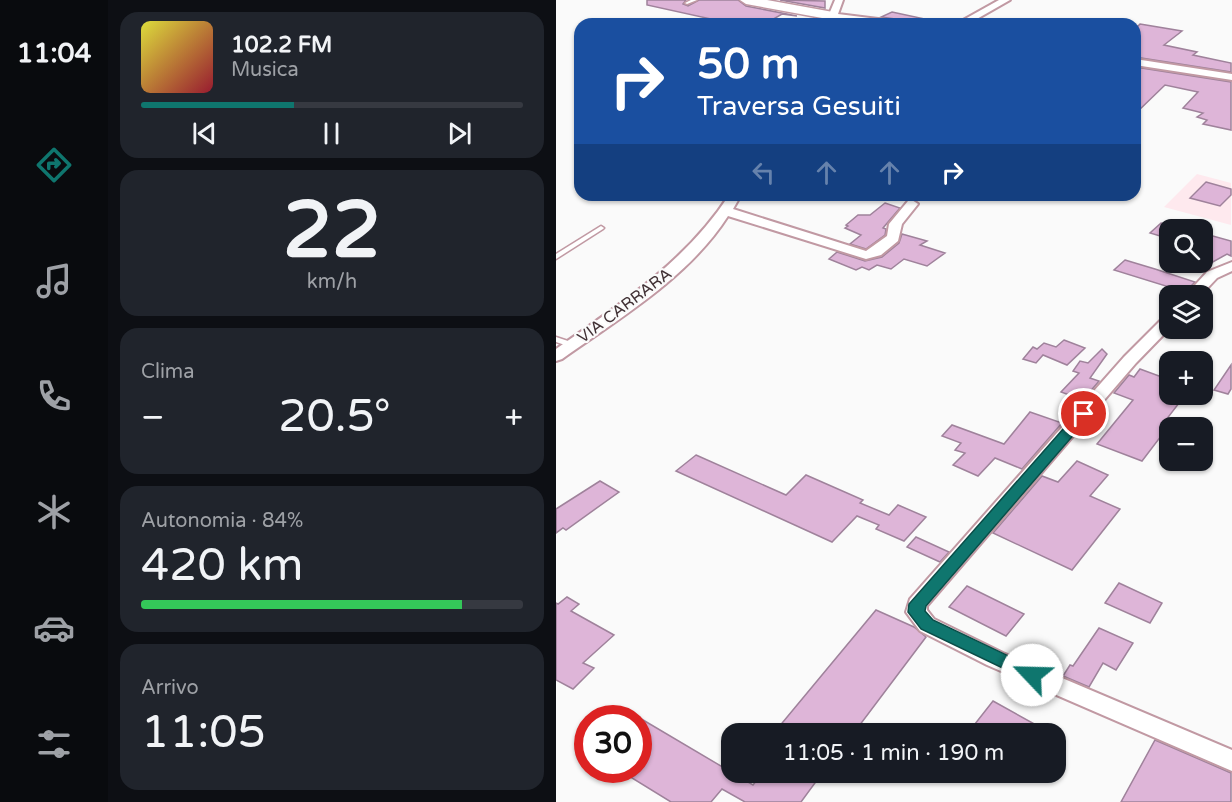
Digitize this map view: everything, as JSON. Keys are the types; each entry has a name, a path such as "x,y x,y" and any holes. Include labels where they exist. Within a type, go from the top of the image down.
{"street":[{"path":"746,0 823,18"},
{"path":"833,18 839,0"},
{"path":"972,18 1006,0"},
{"path":"1141,63 1229,74"},
{"name":"VIA CARRARA","path":"556,356 661,279 703,238 732,201"},
{"path":"726,211 866,255 876,252 893,238 896,224 912,204"},
{"path":"1202,285 1212,275 1231,266"},
{"path":"1159,330 1130,360 917,604 916,612 927,625 995,659 1231,761"}],"lane":[{"path":"687,3 695,0"},
{"path":"556,257 601,228"},
{"path":"556,339 571,345"}],"shaded area":[{"path":"1197,174 1231,183 1231,225 1164,207"}],"building":[{"path":"647,0 686,0 683,4 688,6 699,0 738,0 746,6 797,16 782,14 775,18 706,18 647,5"},
{"path":"780,0 825,1 825,8"},
{"path":"892,12 920,18 888,18 881,17"},
{"path":"1141,24 1182,31 1164,45 1197,52 1193,55 1231,63 1231,72 1141,58"},
{"path":"1141,68 1231,82 1231,130 1203,124 1207,120 1197,117 1203,113 1183,108 1198,92 1165,85 1141,108"},
{"path":"1206,182 1231,189 1231,195 1220,206 1190,198"},
{"path":"885,203 900,208 883,228 886,229 885,235 866,249 850,244 861,235 845,228 848,226 846,225 858,215 870,215"},
{"path":"1159,225 1159,236 1150,233"},
{"path":"902,234 927,241 920,245 945,253 927,266 904,259 891,269 877,265 869,270 862,267 856,270 829,259 837,252 865,261 882,257 899,243"},
{"path":"1213,236 1231,241 1231,256 1227,254 1213,262"},
{"path":"1125,260 1159,271 1159,273 1195,282 1192,285 1162,285 1114,270"},
{"path":"1064,340 1085,348 1067,365 1043,355 1036,363 1023,359 1033,347 1037,349 1044,343 1056,347"},
{"path":"1102,349 1107,354 1090,378 1099,381 1083,400 1061,392 1079,373 1073,371 1080,361 1088,363"},
{"path":"1231,365 1231,389 1228,394 1214,390"},
{"path":"1140,369 1159,376 1159,405 1177,405 1168,417 1159,417 1159,439 1142,461 1097,444 1133,400 1114,393 1129,375 1134,377"},
{"path":"1030,412 1062,423 1022,469 995,458 978,476 953,465 965,453 955,450 961,443 942,436 952,425 1004,444"},
{"path":"696,455 786,495 806,475 863,500 860,503 889,515 898,505 926,517 904,541 876,529 879,525 857,516 832,542 676,471"},
{"path":"1077,461 1108,475 1090,496 1120,509 1072,570 993,533 1042,476 1058,482"},
{"path":"600,481 619,492 566,530 563,528 556,533 556,509"},
{"path":"916,537 949,552 940,562 907,547"},
{"path":"1119,583 1162,603 1150,623 1105,603"},
{"path":"967,586 1024,614 1006,636 949,607"},
{"path":"567,597 579,604 571,611 614,635 583,663 594,668 573,689 556,680 556,603 558,604"},
{"path":"876,610 914,627 926,637 861,723 782,723"},
{"path":"1099,628 1133,643 1116,670 1103,663 1089,687 1063,676 1070,665 1073,666"},
{"path":"993,701 1033,723 976,723"},
{"path":"652,725 721,766 721,783 753,785 755,783 815,783 801,802 745,802 722,789 711,802 671,802 640,783 652,783"},
{"path":"1155,740 1231,773 1231,802 1121,802"}],"route":[{"path":"1032,675 927,625 916,612 917,604 1084,414"}]}
